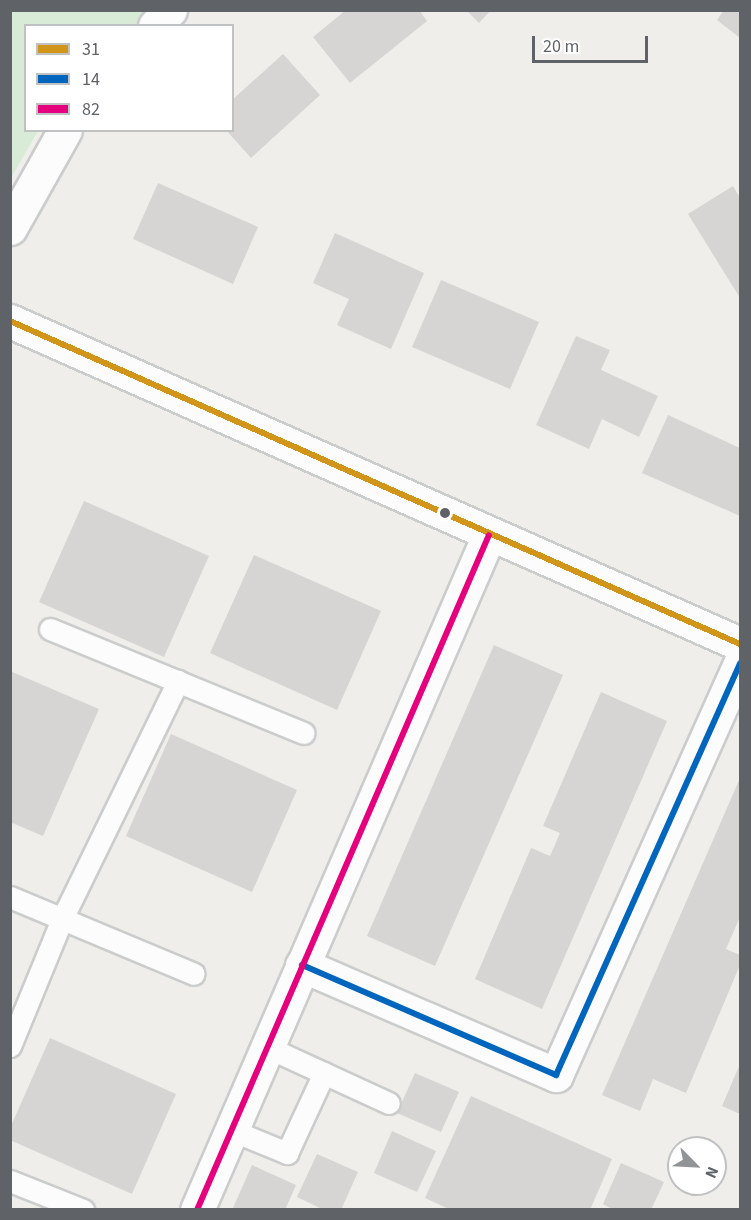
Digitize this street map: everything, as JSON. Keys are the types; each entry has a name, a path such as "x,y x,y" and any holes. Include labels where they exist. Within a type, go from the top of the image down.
{"street":[{"path":"157,24 170,10"},
{"path":"10,228 64,132"},
{"path":"10,321 489,535 741,644"},
{"path":"197,1209 489,535"},
{"path":"302,965 556,1075 741,663"}],"lane":[{"path":"50,629 303,733"},
{"path":"10,1046 62,919 178,681"},
{"path":"10,897 194,974"},
{"path":"267,1047 389,1102"},
{"path":"231,1130 286,1153 324,1073"},
{"path":"10,1180 83,1209"}],"green space":[{"path":"11,11 167,11 151,24 24,24 24,132 37,132 11,178"}],"building":[{"path":"346,10 419,10 427,21 350,83 313,37"},
{"path":"466,10 491,10 479,23"},
{"path":"724,10 740,10 740,38 717,20"},
{"path":"283,54 320,95 251,158 228,132 234,132 234,98"},
{"path":"158,183 258,227 233,284 133,239"},
{"path":"733,186 740,198 740,298 688,214"},
{"path":"335,233 424,273 391,349 337,325 349,299 313,283"},
{"path":"441,280 539,322 510,389 412,347"},
{"path":"576,336 610,350 601,370 658,396 639,437 602,419 589,449 536,425"},
{"path":"668,415 740,448 740,516 642,473"},
{"path":"84,501 209,556 164,657 39,602"},
{"path":"254,555 381,611 337,710 210,653"},
{"path":"494,645 563,675 435,966 367,936"},
{"path":"10,671 99,709 43,836 10,822"},
{"path":"601,692 667,721 542,1009 475,979 531,848 550,856 560,833 543,826"},
{"path":"171,734 297,790 252,892 126,836"},
{"path":"740,778 740,917 726,949 740,955 740,965 686,1093 653,1079 640,1111 602,1095"},
{"path":"50,1038 176,1094 132,1194 10,1140 10,1128"},
{"path":"740,1064 740,1114 722,1106"},
{"path":"415,1073 459,1092 441,1132 397,1113"},
{"path":"471,1096 612,1159 590,1210 451,1210 425,1198"},
{"path":"392,1131 436,1151 417,1192 374,1173"},
{"path":"317,1154 358,1172 341,1210 324,1210 297,1197"},
{"path":"621,1163 664,1182 651,1210 614,1210 603,1204"},
{"path":"252,1165 296,1185 285,1210 233,1208"}],"transit line":[{"name":"31","path":"10,321 740,644"},
{"name":"82","path":"197,1210 489,535"},
{"name":"14","path":"302,965 556,1075 740,663"}]}
